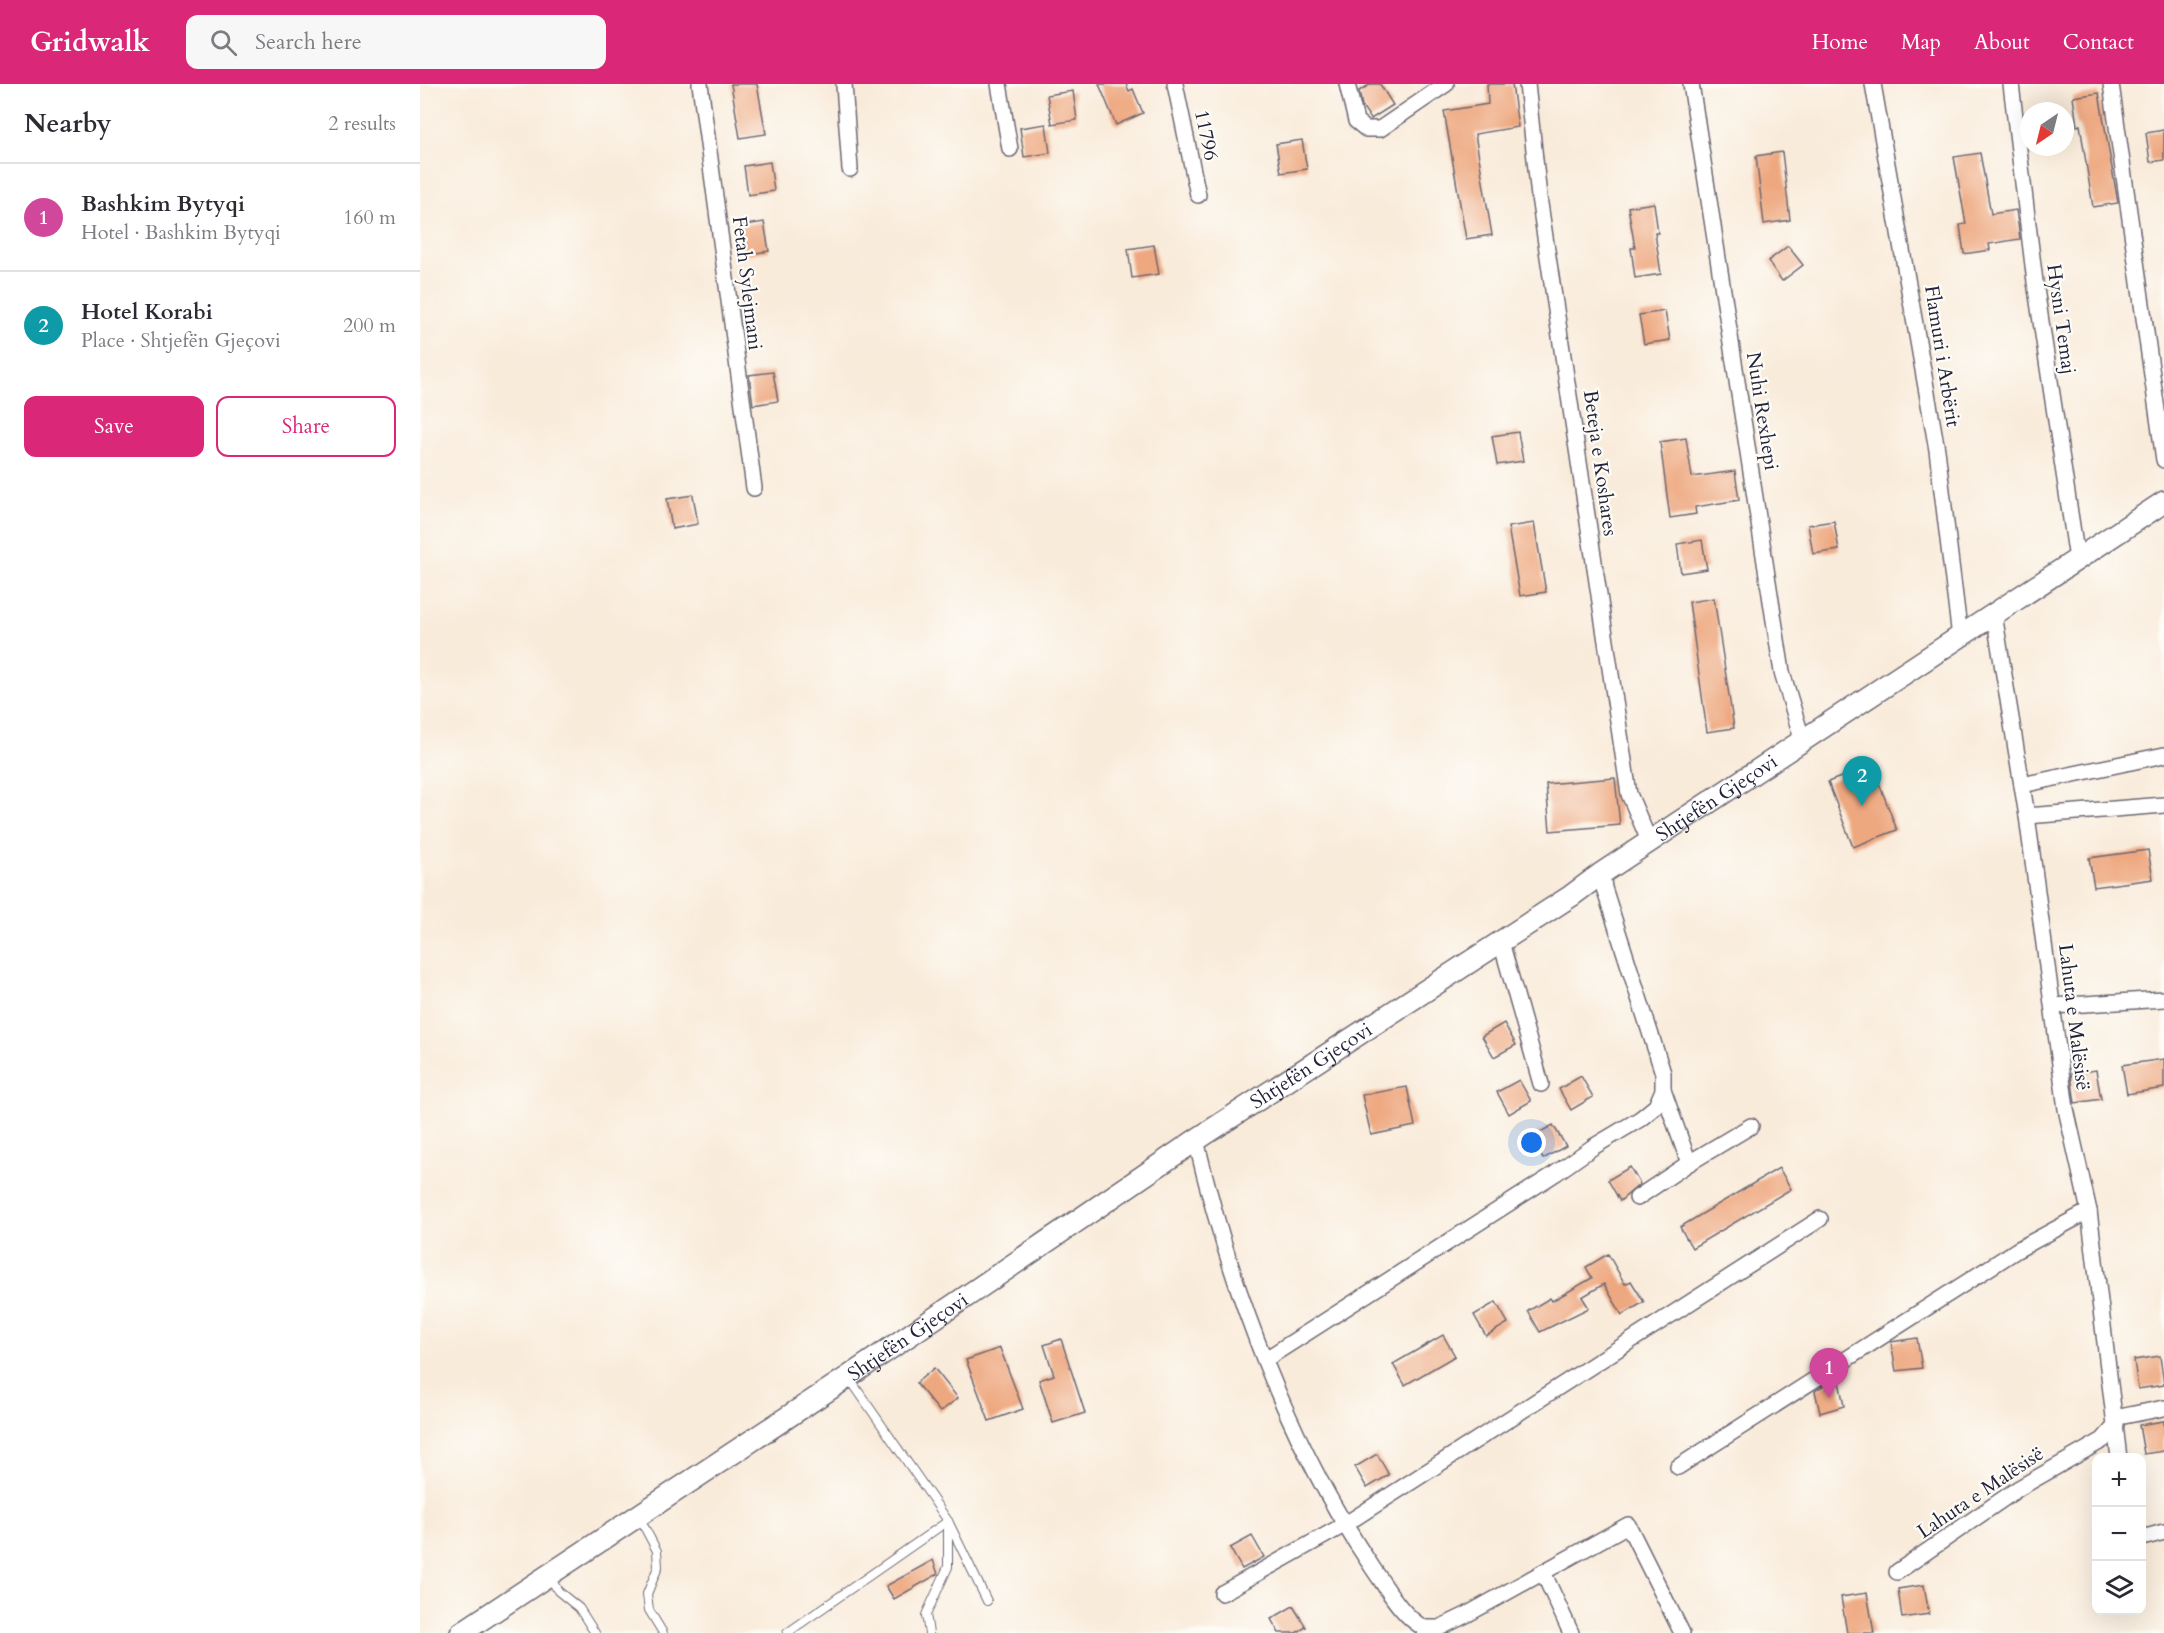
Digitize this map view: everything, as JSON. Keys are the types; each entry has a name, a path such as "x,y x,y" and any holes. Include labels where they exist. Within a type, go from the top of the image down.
{"street":[{"name":"Fetah Sylejmani","path":"700,84 754,488"},
{"path":"844,84 850,169"},
{"path":"999,84 1010,149"},
{"name":"11796","path":"1175,84 1198,195"},
{"path":"1347,84 1356,121 1366,129 1380,129 1446,84"},
{"name":"Beteja e Koshares","path":"1527,84 1539,197 1629,794 1650,843"},
{"name":"Nuhi Rexhepi","path":"1691,84 1782,672 1803,742"},
{"name":"Flamuri i Arbërit","path":"1874,84 1937,450 1960,637"},
{"name":"Hysni Temaj","path":"2011,84 2035,282 2077,559"},
{"path":"2110,84 2164,460"},
{"name":"Shtjefën Gjeçovi","path":"461,1633 848,1377 1196,1140 1501,942 2164,502"},
{"name":"Lahuta e Malësisë","path":"1994,614 2027,816 2066,1109 2089,1211 2118,1453"},
{"path":"2022,785 2164,754"},
{"path":"2027,816 2164,806"},
{"path":"1602,873 1623,950 1658,1050 1663,1073 1663,1090 1689,1163"},
{"path":"1501,942 1541,1084"},
{"path":"2053,1006 2164,999"},
{"path":"1266,1359 1593,1147 1640,1119 1656,1106 1663,1090"},
{"path":"1637,1198 1689,1163 1751,1126"},
{"path":"1196,1140 1209,1197 1232,1270 1266,1359 1321,1486 1344,1525 1400,1607 1425,1630 1438,1628 1628,1525 1682,1633"},
{"path":"1678,1467 2017,1250 2089,1211"},
{"path":"1222,1593 1284,1561 1344,1525 1820,1220"},
{"path":"2115,1422 2164,1408"},
{"name":"Lahuta e Malësisë","path":"1897,1572 2019,1488 2103,1440 2115,1422"},
{"path":"2146,1537 2164,1532"},
{"path":"1543,1572 1571,1633"}],"lane":[{"path":"848,1377 948,1521 987,1600"},
{"path":"638,1515 657,1551 658,1567 647,1594 648,1610 663,1633"},
{"path":"787,1633 948,1521"},
{"path":"929,1633 926,1615 948,1567 948,1521"},
{"path":"548,1574 558,1591 579,1608 595,1633"}],"building":[{"path":"731,84 757,84 766,134 740,138"},
{"path":"1099,84 1126,84 1129,91 1133,89 1143,113 1116,125"},
{"path":"1371,84 1380,84 1393,105 1371,119 1362,106 1359,91"},
{"path":"1487,84 1512,84 1518,127 1475,134 1492,235 1466,239 1444,111 1488,104"},
{"path":"1073,91 1077,120 1052,124 1047,95"},
{"path":"2099,93 2118,203 2093,207 2080,125 2077,126 2073,97"},
{"path":"1046,124 1050,153 1024,157 1020,128"},
{"path":"2164,130 2164,160 2150,162 2146,133"},
{"path":"1302,140 1307,169 1281,173 1276,144"},
{"path":"1782,152 1790,220 1764,224 1756,156"},
{"path":"1980,153 1991,214 2016,210 2020,239 1989,244 1990,250 1964,254 1960,225 1966,224 1954,157"},
{"path":"770,162 774,191 748,195 744,166"},
{"path":"1654,203 1658,233 1655,233 1661,274 1635,278 1631,248 1635,248 1628,207"},
{"path":"764,222 769,251 743,255 739,226"},
{"path":"1154,245 1159,274 1132,278 1128,249"},
{"path":"1788,246 1803,265 1782,281 1768,261"},
{"path":"1665,311 1670,340 1644,344 1639,315"},
{"path":"773,372 778,401 753,405 749,375"},
{"path":"1518,432 1523,461 1497,465 1492,436"},
{"path":"1686,438 1692,477 1735,471 1739,500 1695,507 1696,514 1670,518 1660,442"},
{"path":"693,495 698,524 672,529 667,499"},
{"path":"1834,521 1839,550 1813,554 1808,525"},
{"path":"1534,523 1546,592 1520,596 1508,527"},
{"path":"1702,540 1707,569 1681,573 1677,544"},
{"path":"1714,598 1734,728 1707,732 1689,602"},
{"path":"1872,765 1897,830 1853,847 1828,782"},
{"path":"1615,778 1620,825 1550,831 1546,784"},
{"path":"2148,850 2153,879 2094,887 2089,858"},
{"path":"1504,1023 1516,1045 1494,1057 1482,1036"},
{"path":"2164,1059 2164,1088 2127,1094 2122,1065"},
{"path":"2096,1070 2101,1099 2075,1103 2071,1074"},
{"path":"1581,1076 1593,1097 1571,1110 1559,1089"},
{"path":"1519,1080 1531,1101 1509,1114 1497,1092"},
{"path":"1407,1087 1415,1126 1371,1135 1362,1095"},
{"path":"1553,1125 1566,1146 1543,1159 1531,1137"},
{"path":"1630,1167 1640,1184 1620,1201 1608,1180"},
{"path":"1779,1168 1791,1189 1692,1248 1680,1227"},
{"path":"1608,1254 1625,1284 1631,1281 1644,1302 1622,1315 1604,1284 1582,1297 1589,1308 1540,1332 1528,1311 1550,1298 1552,1301 1592,1278 1586,1267"},
{"path":"1496,1302 1508,1323 1486,1336 1474,1315"},
{"path":"1443,1335 1455,1356 1405,1385 1393,1364"},
{"path":"1917,1338 1922,1368 1896,1371 1891,1342"},
{"path":"1061,1339 1085,1413 1053,1423 1039,1380 1054,1375 1044,1345"},
{"path":"1000,1348 1023,1409 989,1421 966,1360"},
{"path":"2160,1356 2164,1385 2138,1389 2134,1360"},
{"path":"934,1368 958,1398 940,1412 916,1383"},
{"path":"1838,1376 1844,1406 1820,1413 1815,1391"},
{"path":"2164,1421 2164,1451 2144,1453 2139,1425"},
{"path":"1377,1454 1389,1475 1367,1488 1355,1467"},
{"path":"1252,1536 1264,1557 1242,1569 1230,1548"},
{"path":"933,1560 938,1574 894,1599 886,1586"},
{"path":"1924,1585 1929,1614 1902,1618 1898,1589"},
{"path":"1867,1593 1874,1633 1847,1633 1841,1597"},
{"path":"1293,1606 1306,1627 1296,1633 1279,1633 1271,1619"}],"place":[{"name":"Hotel Korabi","path":"1862,806"},
{"name":"Bashkim Bytyqi","path":"1829,1398"}]}
